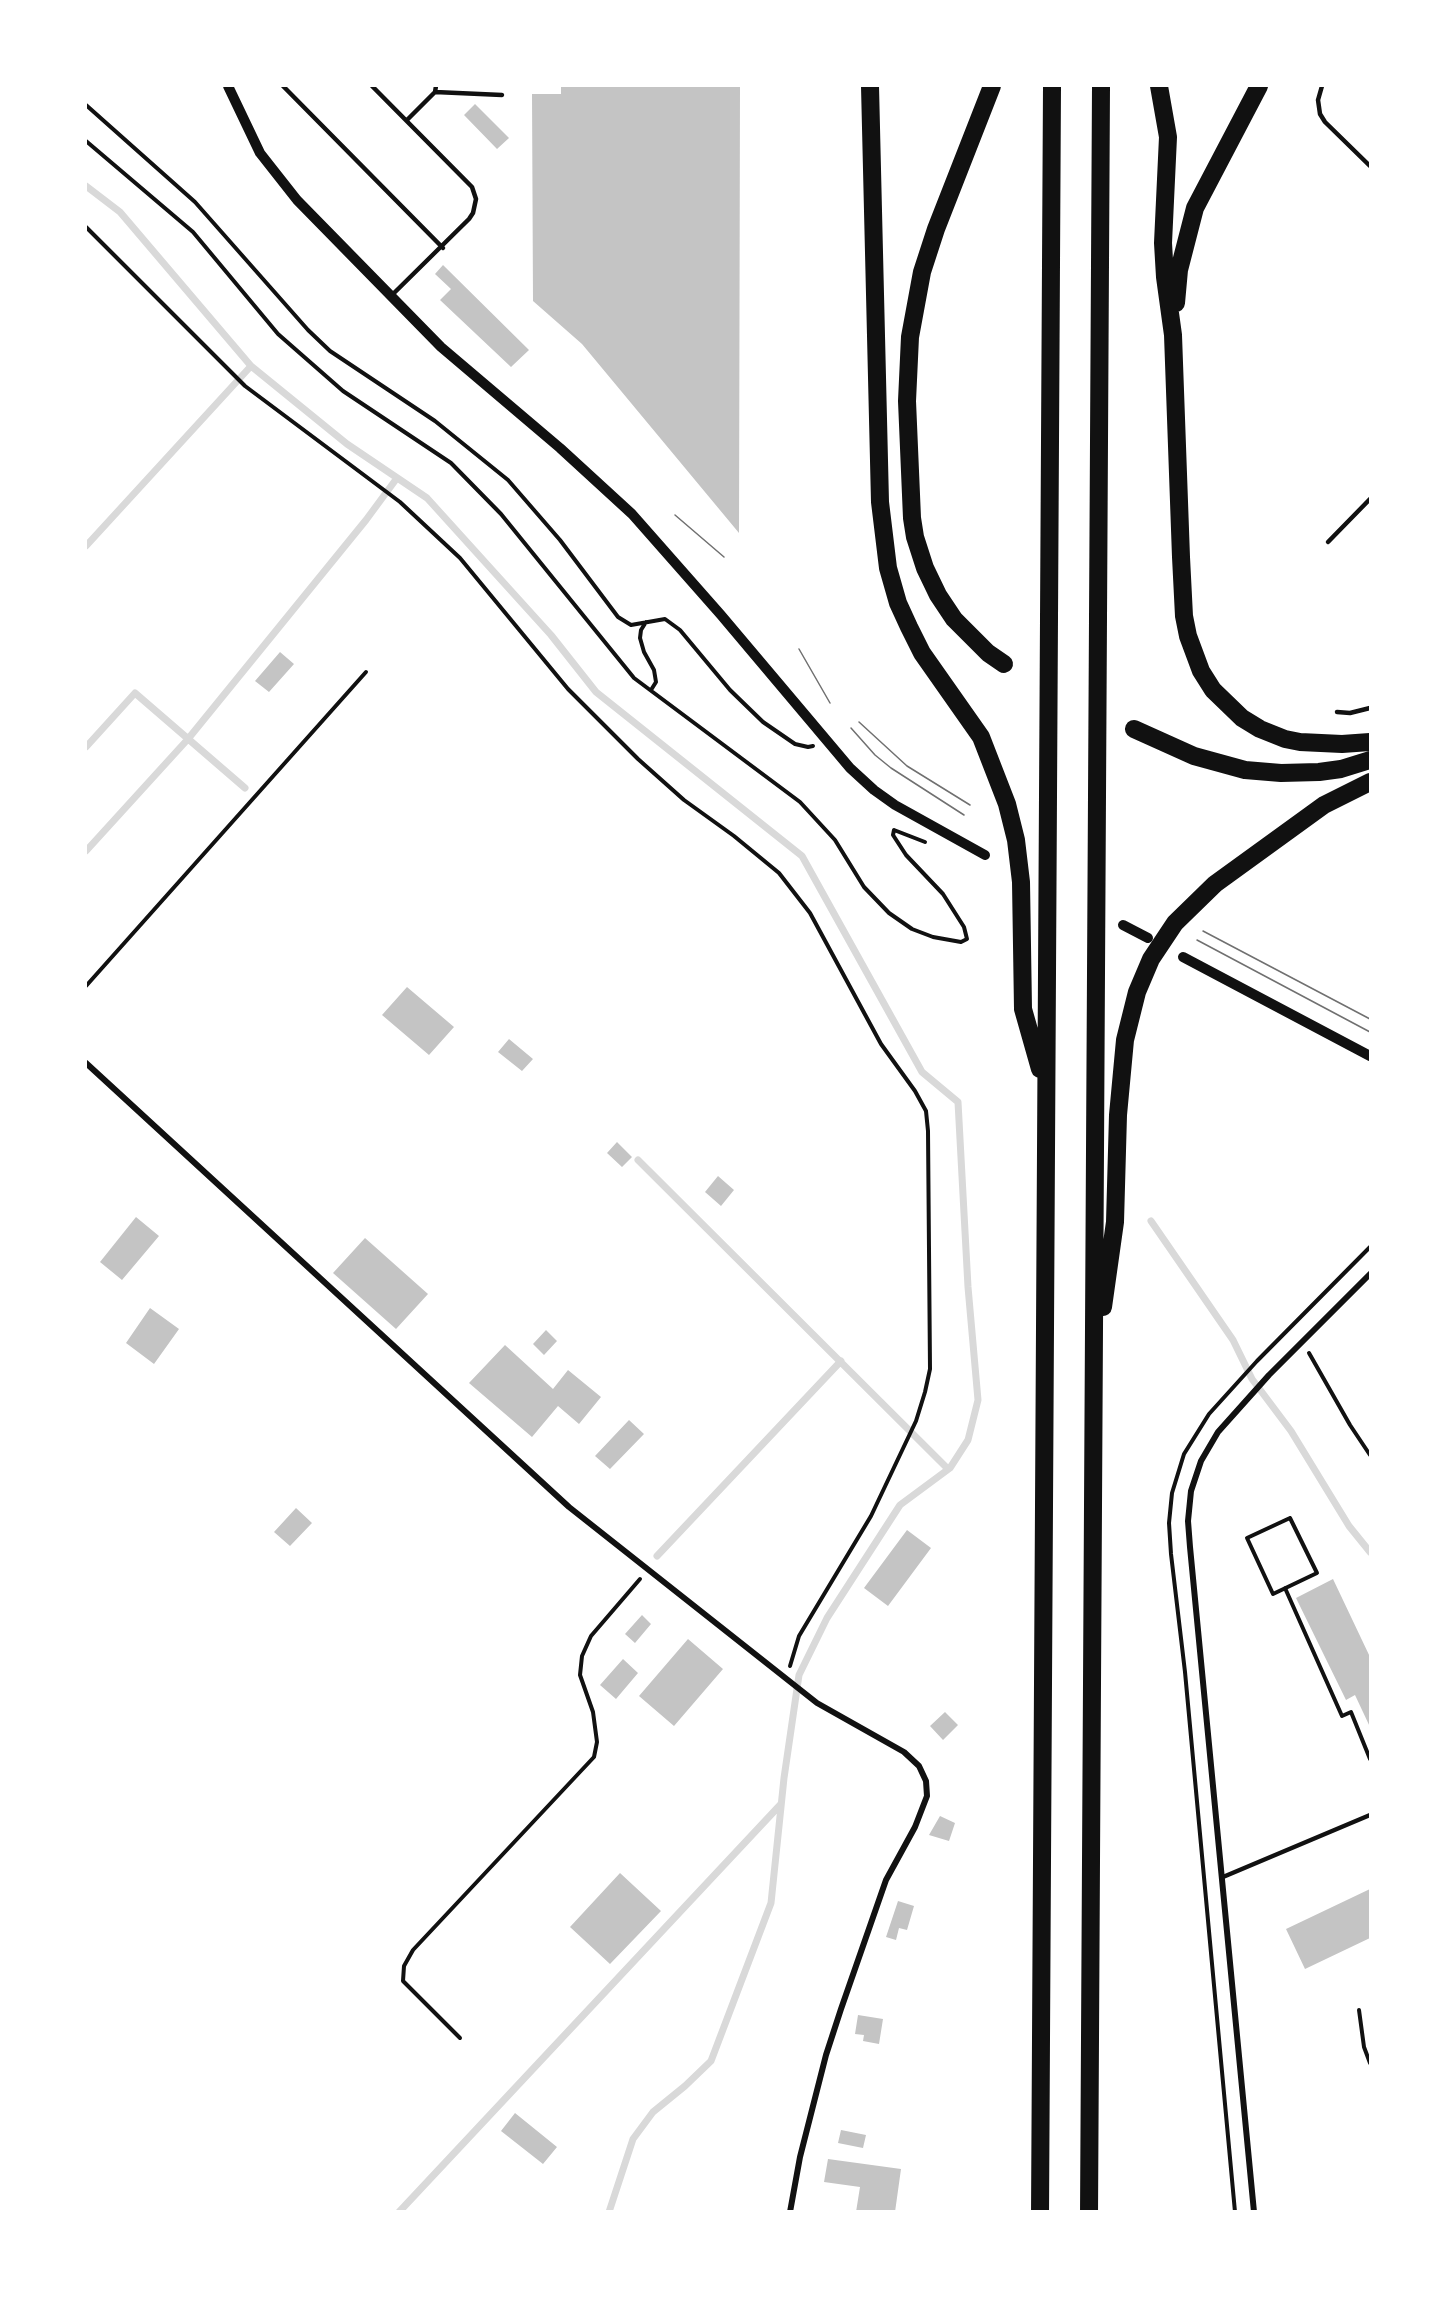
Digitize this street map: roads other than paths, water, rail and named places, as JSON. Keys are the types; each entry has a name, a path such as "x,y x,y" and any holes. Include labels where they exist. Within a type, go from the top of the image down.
{"highway":[{"path":"870,86 880,490 888,568 898,603 916,641 981,737 998,777 1016,840 1021,882 1023,1009 1047,1090"},
{"path":"992,86 936,229 922,272 910,337 908,401 912,518 915,537 925,568 938,595 954,618 987,653 1004,664"},
{"path":"1040,2211 1052,86"},
{"path":"1089,2211 1095,825 1101,86"},
{"path":"1159,86 1168,137 1165,277 1173,335 1184,616 1188,636 1201,671 1213,690 1242,718 1260,729 1300,742 1342,744 1371,742"},
{"path":"1173,335 1179,270 1195,208 1259,86"},
{"path":"1134,729 1194,756 1245,770 1281,773 1319,772 1371,760"},
{"path":"1094,1377 1115,1222 1120,1074 1125,1040 1132,1004 1158,947 1175,923 1215,884 1324,805 1371,782"}],"street":[{"path":"228,86 256,146 276,176 308,213 456,361 560,448 632,514 722,615 827,742 861,778 895,805 985,855"},
{"path":"1124,925 1148,938"},
{"path":"1183,957 1371,1056"},
{"path":"86,1063 569,1507 817,1703 904,1752 919,1766 926,1780 927,1796 915,1827 886,1880 835,2028 800,2157 790,2211"},
{"path":"1254,2211 1188,1521 1191,1491 1201,1461 1218,1432 1303,1341 1371,1274"}],"lane":[{"path":"283,86 443,248"},
{"path":"372,86 472,187 475,193 473,213 443,248 390,297"},
{"path":"407,120 435,92 436,86"},
{"path":"1322,86 1318,100 1320,114 1325,122 1371,166"},
{"path":"435,92 502,95"},
{"path":"1328,542 1371,500"},
{"path":"1337,712 1350,713 1371,708"},
{"path":"1223,1877 1371,1815"}],"waterway":[{"path":"86,186 120,212 251,366 347,444 427,498 551,635 596,692 802,856 922,1072 958,1102 968,1287 978,1400 968,1440 950,1468 900,1505 827,1618 799,1675 784,1778 771,1903 711,2061 653,2112 633,2139 609,2212"},
{"path":"86,546 251,366"},
{"path":"86,851 188,739 366,520 397,478"},
{"path":"86,747 135,693 245,788"},
{"path":"638,1160 948,1469"},
{"path":"1151,1221 1233,1340 1252,1379 1291,1431 1349,1526 1370,1552"},
{"path":"657,1556 841,1361"},
{"path":"399,2212 781,1804"}],"tram line":[{"path":"675,515 724,557"},
{"path":"799,649 830,703"},
{"path":"859,722 907,766 970,805"},
{"path":"851,728 875,755 891,768 964,815"},
{"path":"1203,931 1370,1019"},
{"path":"1197,940 1370,1032"}]}
